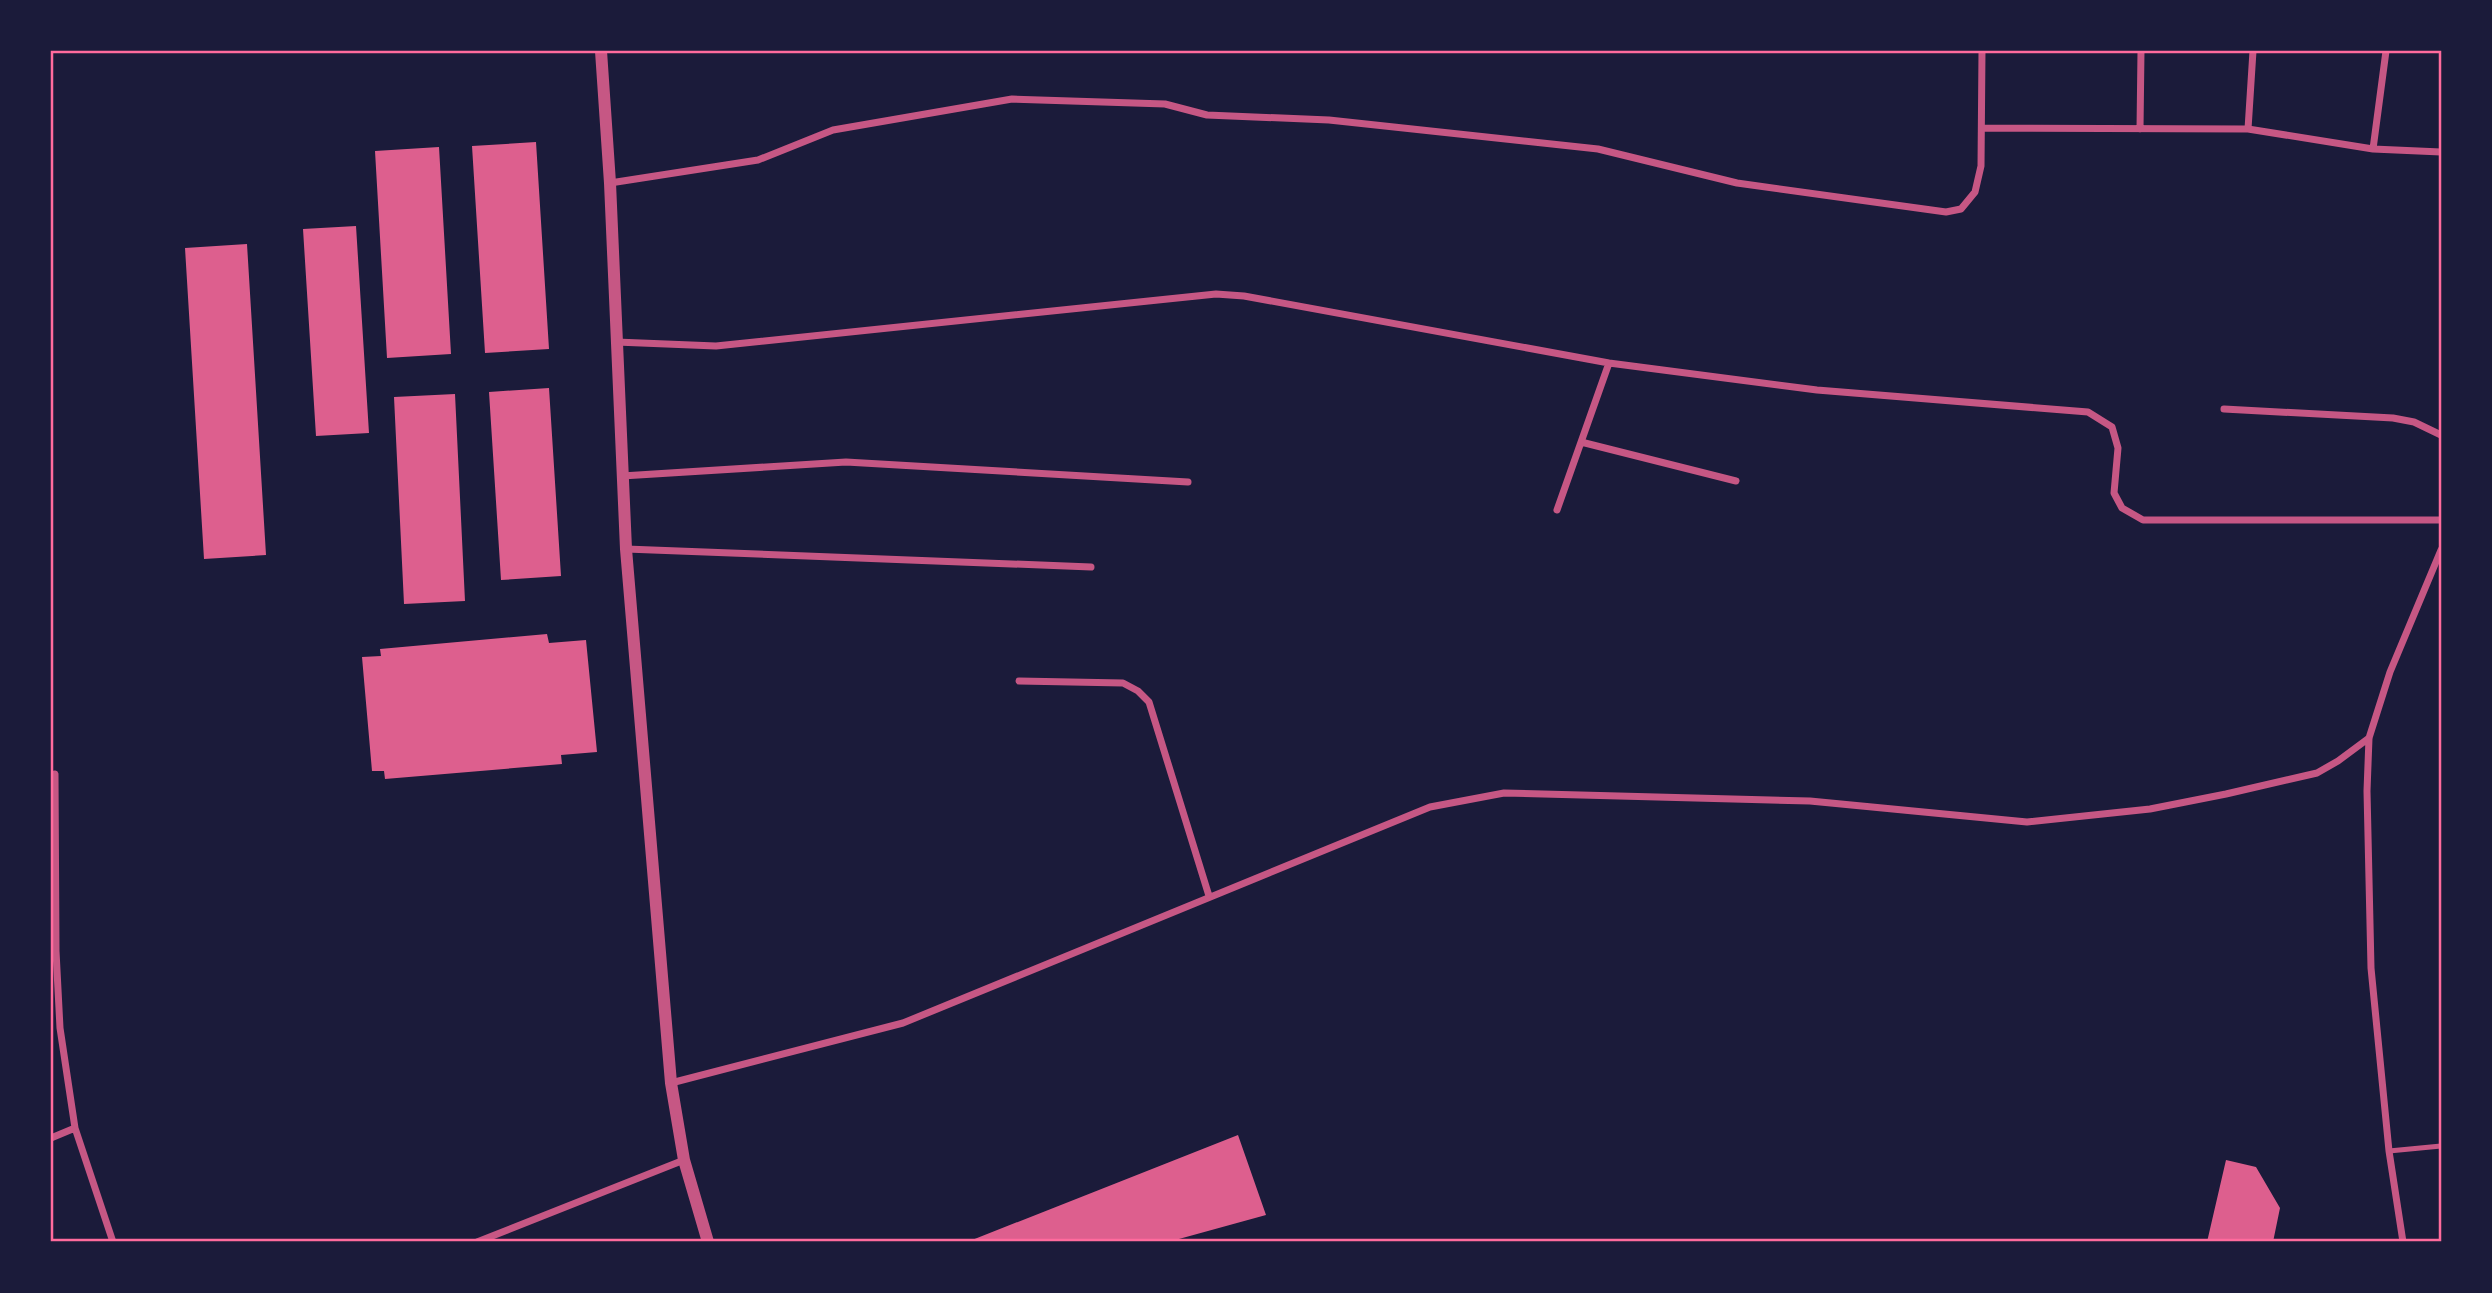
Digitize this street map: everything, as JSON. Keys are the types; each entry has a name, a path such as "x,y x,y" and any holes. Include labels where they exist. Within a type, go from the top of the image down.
{"street":[{"path":"601,51 610,183 626,549 671,1083 684,1160 708,1242"},
{"path":"610,183 758,160 833,130 1013,99 1165,104 1207,115 1329,120 1598,149 1737,183 1946,212 1961,209 1975,192 1981,166 1982,51"},
{"path":"2140,128 2141,51"},
{"path":"2248,129 2253,51"},
{"path":"2373,149 2386,51"},
{"path":"1983,128 2248,129 2373,149 2441,152"},
{"path":"616,342 716,346 1216,294 1244,296 1609,363 1817,390 2088,412 2112,427 2118,448 2114,493 2122,508 2143,520 2441,520"},
{"path":"1557,510 1609,363"},
{"path":"2224,409 2393,418 2414,422 2441,435"},
{"path":"1581,442 1737,481"},
{"path":"622,476 846,462 1188,482"},
{"path":"626,549 1091,566"},
{"path":"2403,1242 2389,1151 2371,968 2367,791 2369,738 2390,672 2441,550"},
{"path":"1019,681 1124,683 1138,691 1149,702 1209,896"},
{"path":"671,1083 903,1023 1430,807 1504,793 1810,801 2027,822 2150,809 2317,773 2369,738"},
{"path":"51,775 55,774 56,951 60,1028 75,1128 113,1242"},
{"path":"51,1138 75,1128"},
{"path":"477,1242 684,1160"}],"lane":[{"path":"2389,1151 2441,1146"}],"building":[{"path":"536,142 549,349 485,353 472,146"},
{"path":"439,147 451,354 387,358 375,151"},
{"path":"356,226 369,433 316,436 303,229"},
{"path":"247,244 266,555 204,559 185,248"},
{"path":"549,388 561,576 501,580 489,392"},
{"path":"455,394 465,601 404,604 394,397"},
{"path":"547,634 549,643 586,640 597,752 561,755 562,764 385,779 384,771 372,771 362,657 381,656 380,649"},
{"path":"1238,1135 1266,1215 1168,1242 967,1242"},
{"path":"2226,1160 2256,1167 2280,1208 2273,1242 2207,1242"}]}
